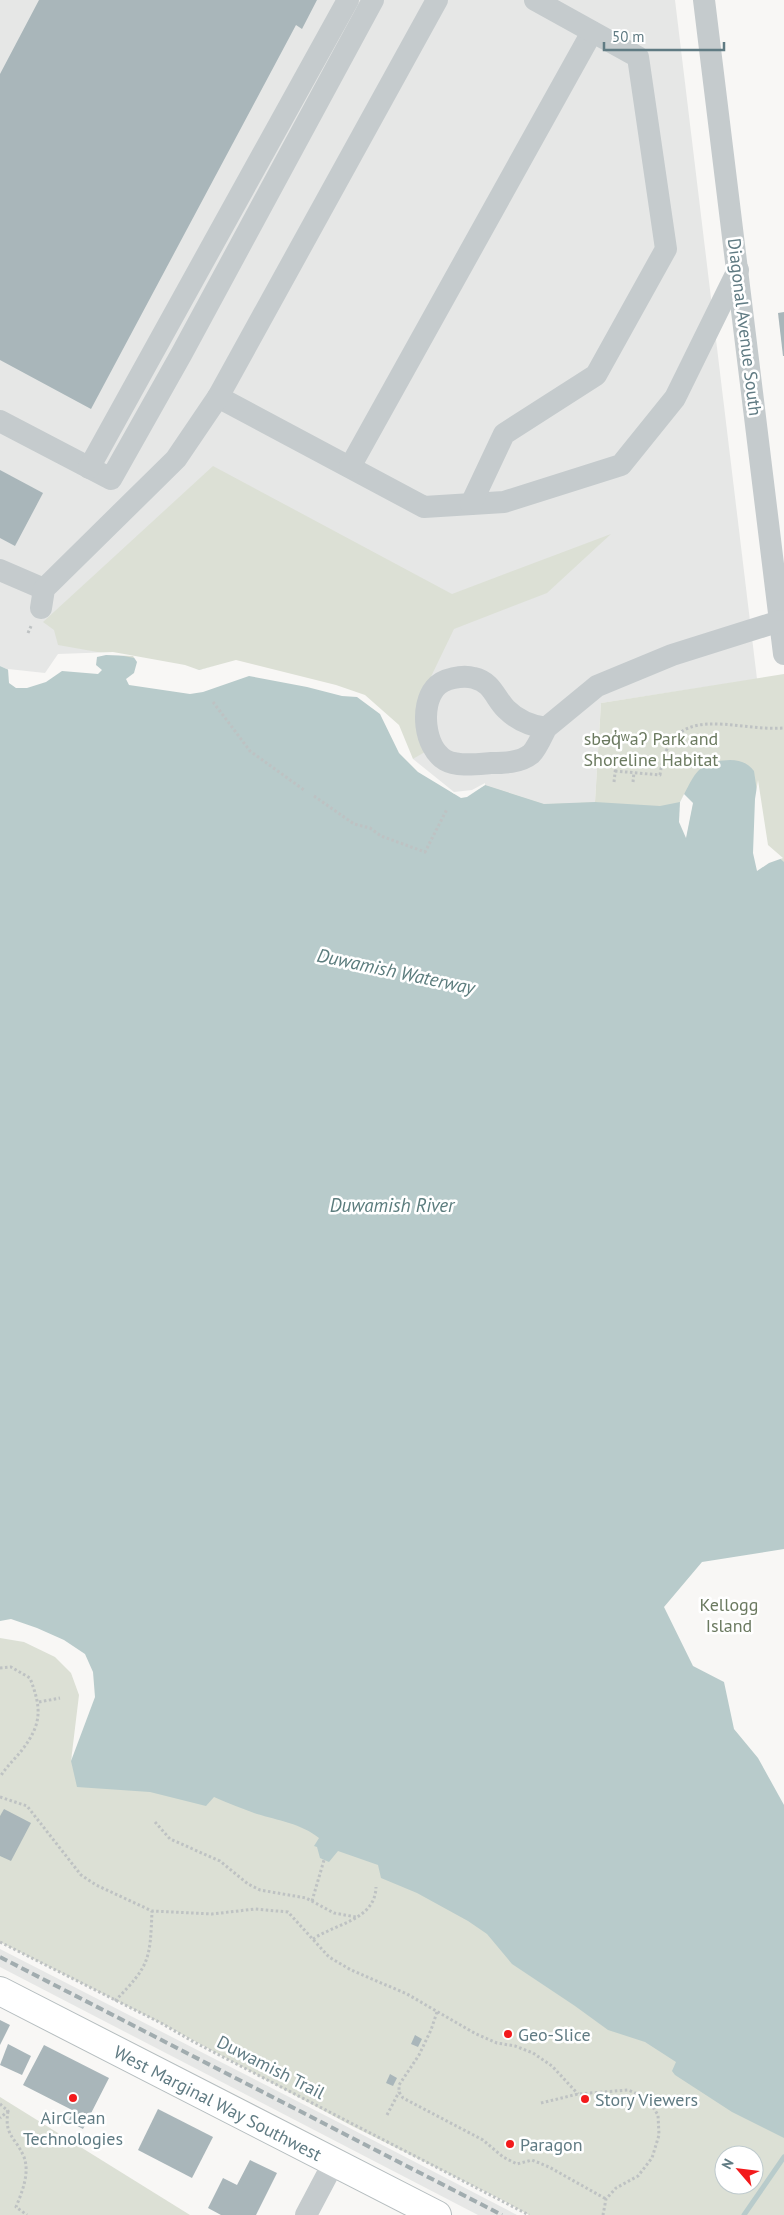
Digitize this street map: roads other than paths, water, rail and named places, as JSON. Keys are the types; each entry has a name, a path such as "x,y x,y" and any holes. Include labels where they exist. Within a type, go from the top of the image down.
{"main road":[{"name":"West Marginal Way Southwest","path":"0,1991 437,2215"}],"street":[{"path":"89,468 348,0"},
{"path":"0,421 111,479 182,353 373,0"},
{"path":"0,570 43,598 176,459 218,397 438,0"},
{"path":"471,504 504,434 596,375 666,248 638,57 535,0"},
{"name":"Diagonal Avenue South","path":"704,0 784,654"},
{"path":"350,467 592,32"},
{"path":"218,397 424,507 504,502 621,465 675,398 738,270"},
{"path":"546,728 531,726 506,709 490,686 475,678 452,678 436,687 428,704 426,725 432,746 446,760 464,764 512,762 531,754 546,728 597,686 672,655 780,621"},
{"path":"306,2215 334,2162"}],"water":[{"name":"Duwamish River","path":"113,654 199,670 234,662 364,698 397,727 411,760 454,794 473,792 485,785 544,804 595,802 660,806 680,802 693,777 710,763 730,760 744,762 754,771 765,846 784,862 784,1549 702,1562 664,1607 693,1666 724,1682 734,1729 758,1758 784,1805 784,2138 732,2112 675,2075 672,2071 676,2062 645,2042 608,2030 512,1964 487,1934 468,1921 417,1893 381,1878 378,1865 338,1851 329,1862 320,1858 317,1847 314,1846 319,1838 305,1829 257,1814 214,1797 206,1806 150,1792 77,1787 71,1761 82,1695 73,1672 57,1655 24,1640 0,1636 0,666 11,671 46,675 59,657"}],"waterway":[{"path":"744,2215 784,2157"}],"railway":[{"path":"0,1957 502,2215"}],"place":[{"name":"Geo-Slice","path":"508,2034"},
{"name":"AirClean Technologies","path":"73,2098"},
{"name":"Story Viewers","path":"585,2099"},
{"name":"Paragon","path":"510,2144"}],"park label":[{"name":"sbəq̓ʷaʔ Park and Shoreline Habitat","path":"651,748"},
{"name":"Kellogg Island","path":"729,1614"}],"water label":[{"name":"Duwamish Waterway","path":"396,971"}]}
